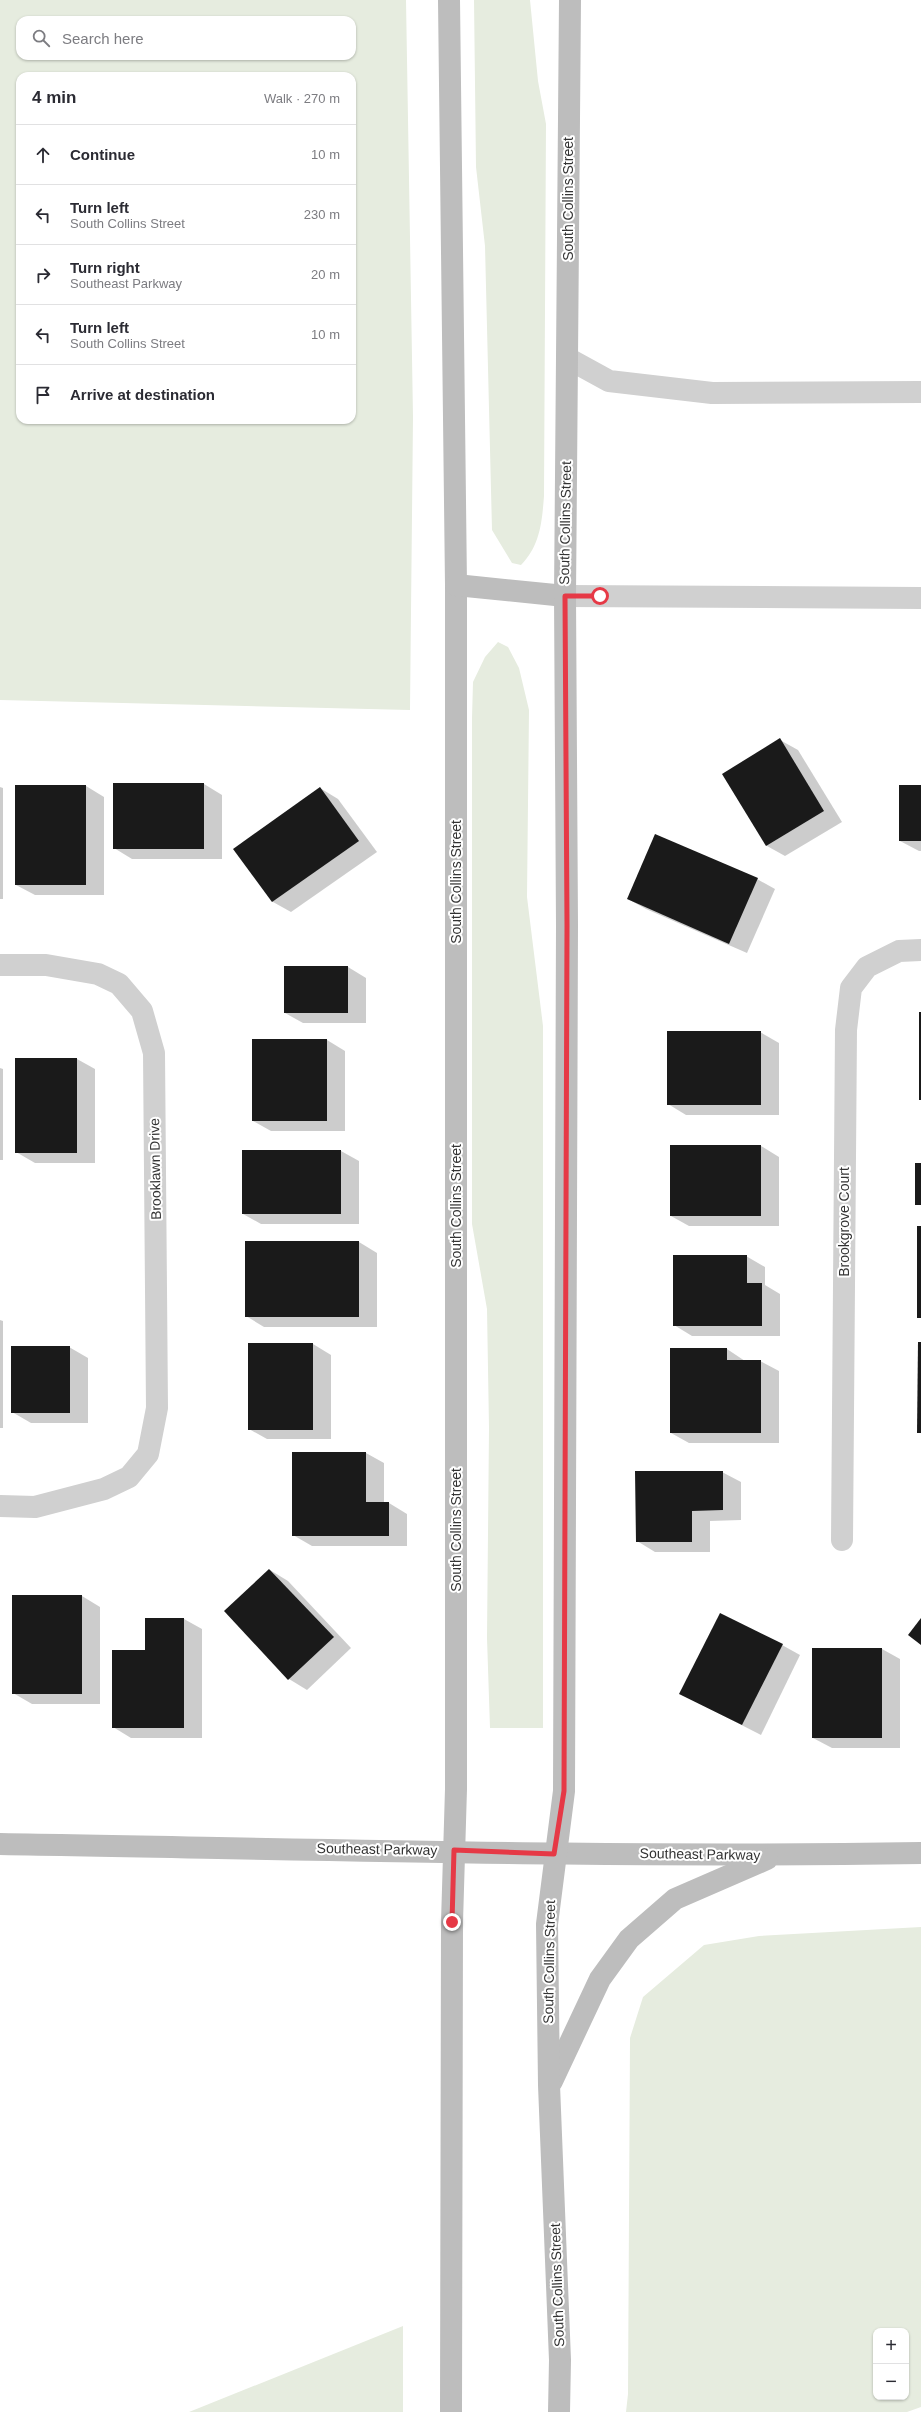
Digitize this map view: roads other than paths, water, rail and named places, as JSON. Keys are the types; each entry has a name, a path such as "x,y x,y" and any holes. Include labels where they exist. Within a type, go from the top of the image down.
{"main road":[{"name":"South Collins Street","path":"449,0 456,585 456,1790 454,1850 451,2412"},
{"name":"South Collins Street","path":"559,2412 560,2360 550,2085 547,1924 554,1854 564,1791 566,1486 565,596 570,0"},
{"path":"456,585 565,596"},
{"name":"Southeast Parkway","path":"0,1844 454,1850 554,1854 774,1856 921,1853"},
{"path":"550,2085 600,1979 629,1939 675,1899 774,1856"}],"street":[{"path":"567,358 609,381 712,393 921,392"},
{"path":"565,596 921,598"},
{"name":"Brookgrove Court","path":"842,1540 846,1030 851,988 867,967 899,950 921,950"},
{"name":"Brooklawn Drive","path":"0,965 46,965 98,974 119,984 142,1011 154,1053 157,1408 148,1454 129,1477 104,1489 35,1507 0,1506"}]}
